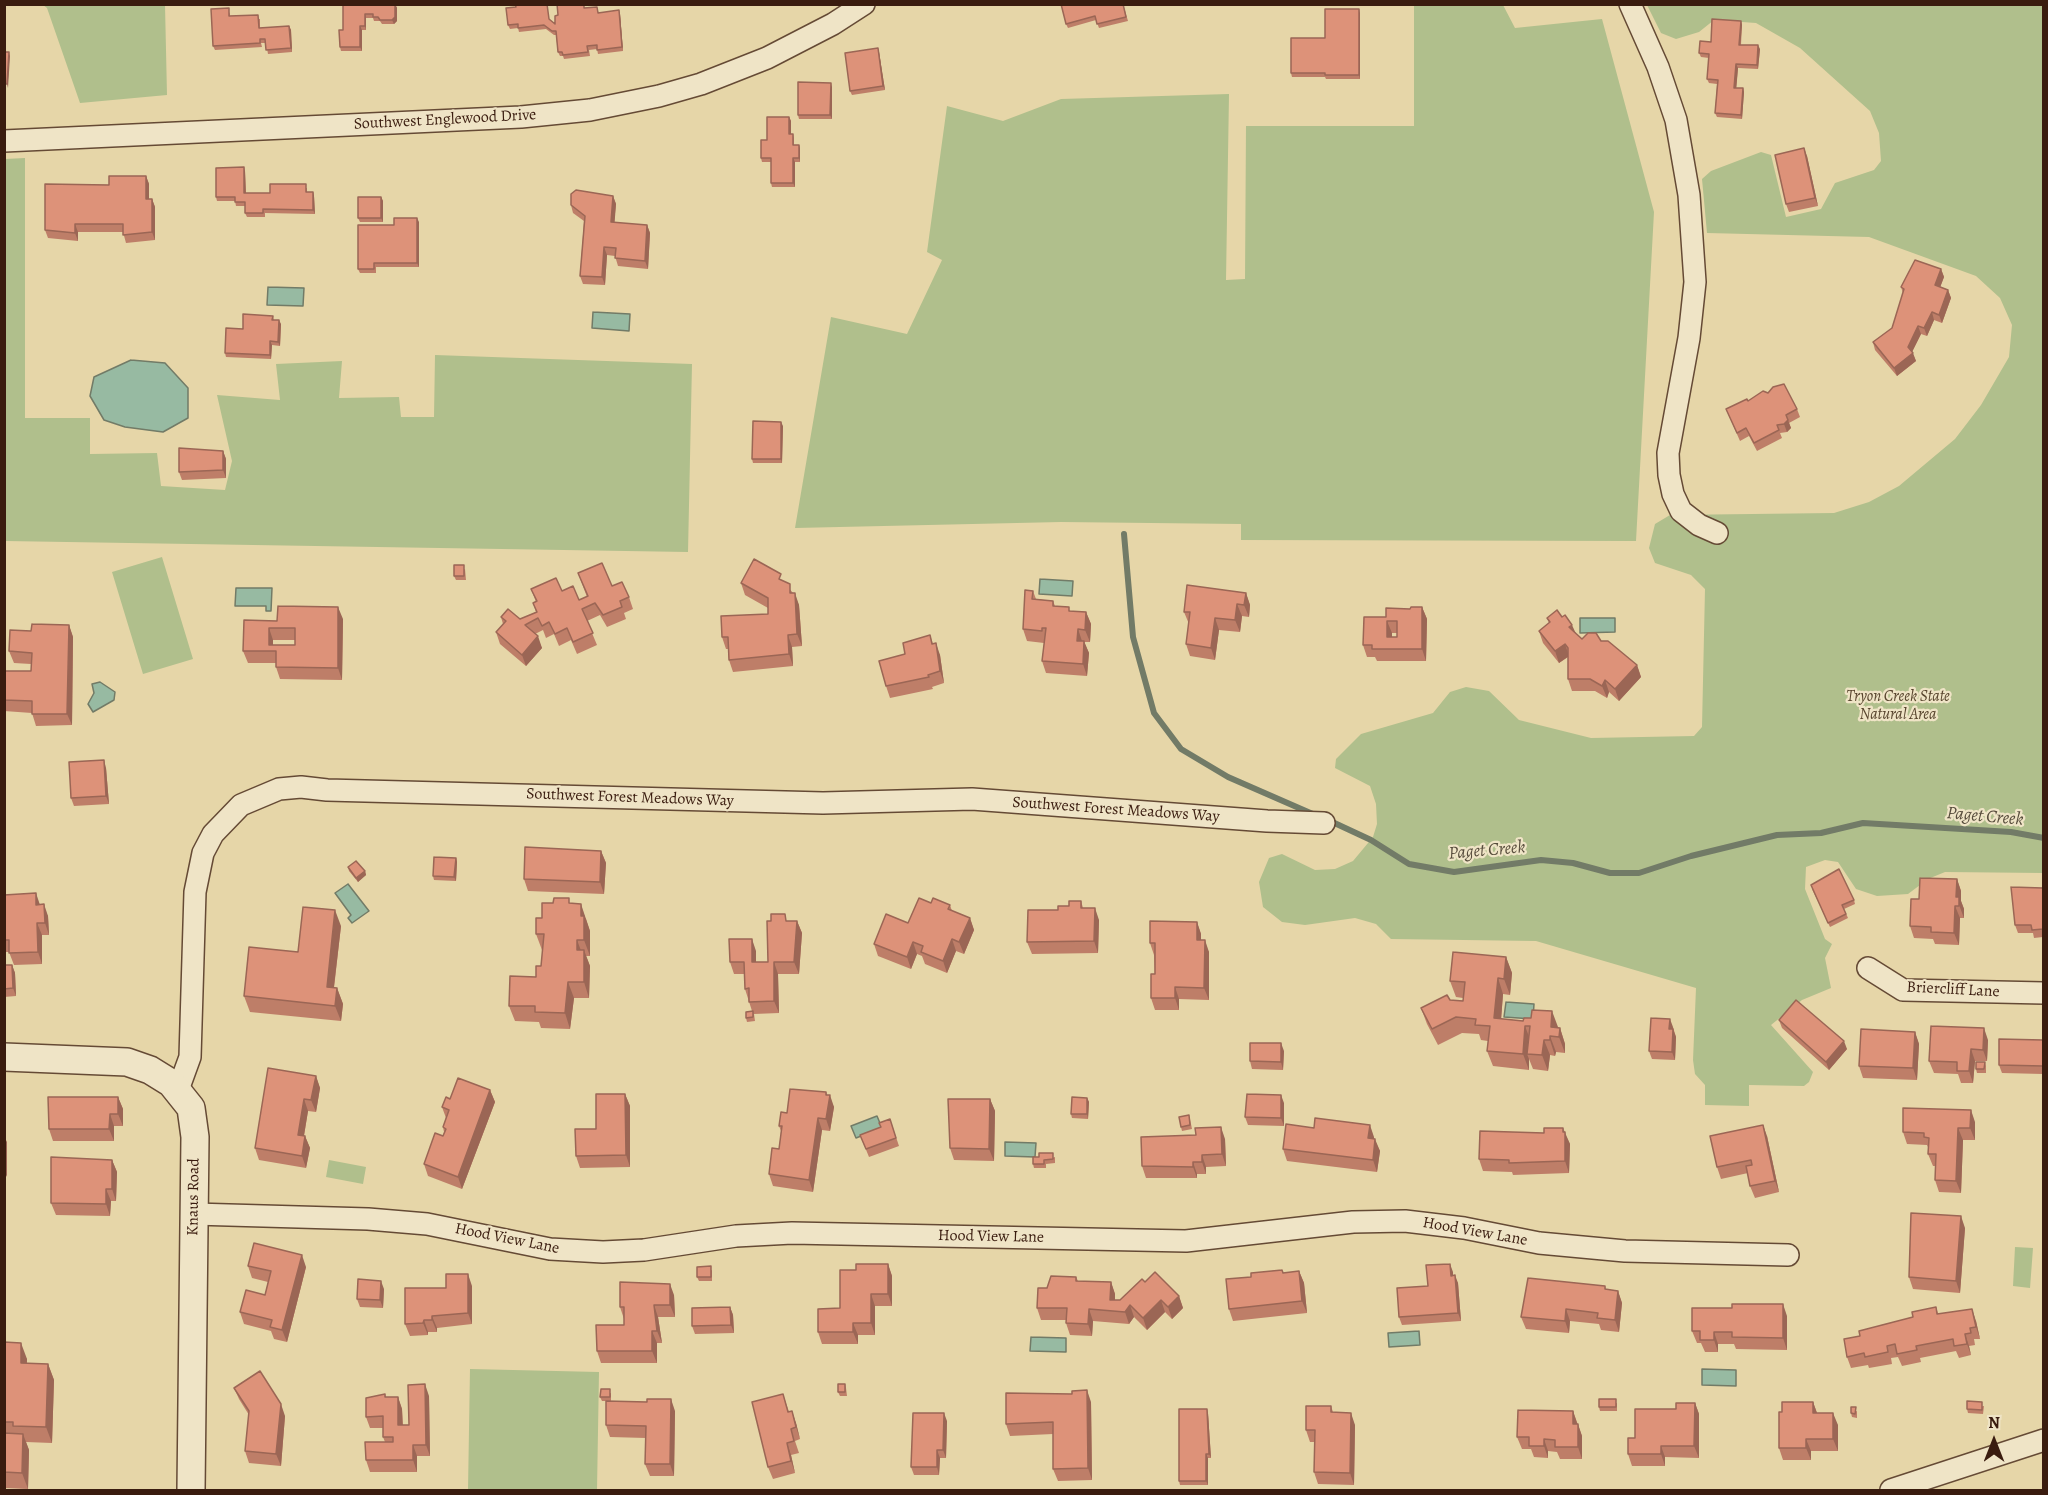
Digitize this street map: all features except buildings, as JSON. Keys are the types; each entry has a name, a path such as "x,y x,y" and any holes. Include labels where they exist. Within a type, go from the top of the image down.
{"street":[{"name":"Southwest Englewood Drive","path":"4,141 521,117 590,110 659,96 701,84 767,58 833,24 864,4"},
{"path":"1630,4 1658,67 1676,120 1689,195 1695,282 1689,338 1668,453 1669,475 1673,494 1681,511 1699,525 1717,533"},
{"name":"Southwest Forest Meadows Way","path":"178,1090 189,1057 195,892 203,853 213,834 241,805 279,789 301,787 823,803 972,799 1267,821 1324,823"},
{"name":"Briercliff Lane","path":"1868,968 1903,990 2043,993"},
{"name":"Knaus Road","path":"4,1057 127,1062 158,1074 187,1100 194,1120 191,1491"},
{"name":"Hood View Lane","path":"194,1214 368,1219 427,1224 550,1249 603,1252 644,1250 736,1236 792,1233 1186,1241 1353,1222 1405,1221 1464,1228 1539,1243 1625,1251 1788,1255"},
{"path":"1891,1491 2043,1440"}],"green space":[{"path":"43,5 165,5 167,95 80,103 47,8"},
{"path":"1414,5 1503,5 1515,28 1602,19 1654,212 1636,541 1241,540 1241,524 1061,522 795,528 831,317 907,334 942,260 927,252 947,106 1003,121 1061,99 1229,94 1226,280 1245,279 1246,126 1414,126"},
{"name":"Tryon Creek State Natural Area","path":"1647,5 2043,5 2043,873 1945,872 1928,879 1908,894 1877,896 1856,889 1838,862 1825,860 1806,867 1805,889 1825,939 1832,944 1825,958 1831,988 1802,1000 1771,1025 1813,1072 1809,1082 1804,1086 1749,1085 1749,1106 1705,1105 1705,1085 1695,1074 1693,1060 1696,988 1536,941 1391,939 1376,924 1355,918 1305,925 1282,922 1263,907 1259,882 1269,858 1282,854 1315,870 1335,869 1353,861 1373,837 1377,824 1376,804 1370,786 1335,768 1336,759 1361,734 1433,713 1450,692 1466,687 1489,691 1519,720 1591,738 1694,736 1702,727 1705,589 1691,575 1655,563 1649,548 1655,524 1670,515 1834,513 1869,502 1899,486 1955,439 1981,405 2009,357 2012,325 2000,298 1976,276 1869,237 1707,233 1702,179 1711,171 1761,152 1771,155 1786,217 1821,209 1835,183 1874,170 1881,161 1879,133 1870,111 1800,48 1756,23 1714,20 1699,32 1676,39 1661,33"},
{"path":"25,158 25,418 90,418 90,454 157,453 161,486 225,490 232,461 217,395 280,400 276,364 342,361 339,398 399,397 401,417 434,417 435,355 692,364 688,552 5,541 5,159"},
{"path":"162,557 193,659 143,674 112,572"},
{"path":"329,1160 366,1167 363,1184 326,1177"},
{"path":"2015,1247 2033,1248 2030,1288 2013,1286"},
{"path":"470,1369 599,1372 597,1490 468,1490"}],"shaded area":[{"path":"268,287 304,288 303,306 267,305"},
{"path":"593,312 630,314 629,331 592,328"},
{"path":"131,360 165,363 188,388 188,418 163,432 125,427 104,420 90,396 94,377"},
{"path":"1040,579 1073,581 1072,596 1039,594"},
{"path":"236,588 272,588 271,611 266,611 266,606 235,606"},
{"path":"1580,618 1615,618 1615,632 1580,633"},
{"path":"100,682 115,692 114,700 93,712 88,704 94,693 92,684"},
{"path":"348,884 369,911 352,923 348,918 351,915 335,893"},
{"path":"1506,1002 1534,1004 1533,1019 1504,1017"},
{"path":"877,1116 882,1128 856,1138 851,1126"},
{"path":"1005,1142 1036,1143 1035,1157 1005,1156"},
{"path":"1419,1331 1420,1345 1389,1347 1388,1333"},
{"path":"1031,1337 1066,1338 1066,1352 1030,1351"},
{"path":"1702,1369 1736,1370 1736,1386 1702,1385"}],"waterway":[{"name":"Paget Creek","path":"1124,534 1133,637 1154,713 1181,749 1228,777 1315,815"},
{"name":"Paget Creek","path":"1328,820 1371,840 1409,864 1454,872 1541,860 1573,863 1610,873 1639,873 1691,856 1777,835 1821,833 1863,823 2011,832 2044,838"}]}
